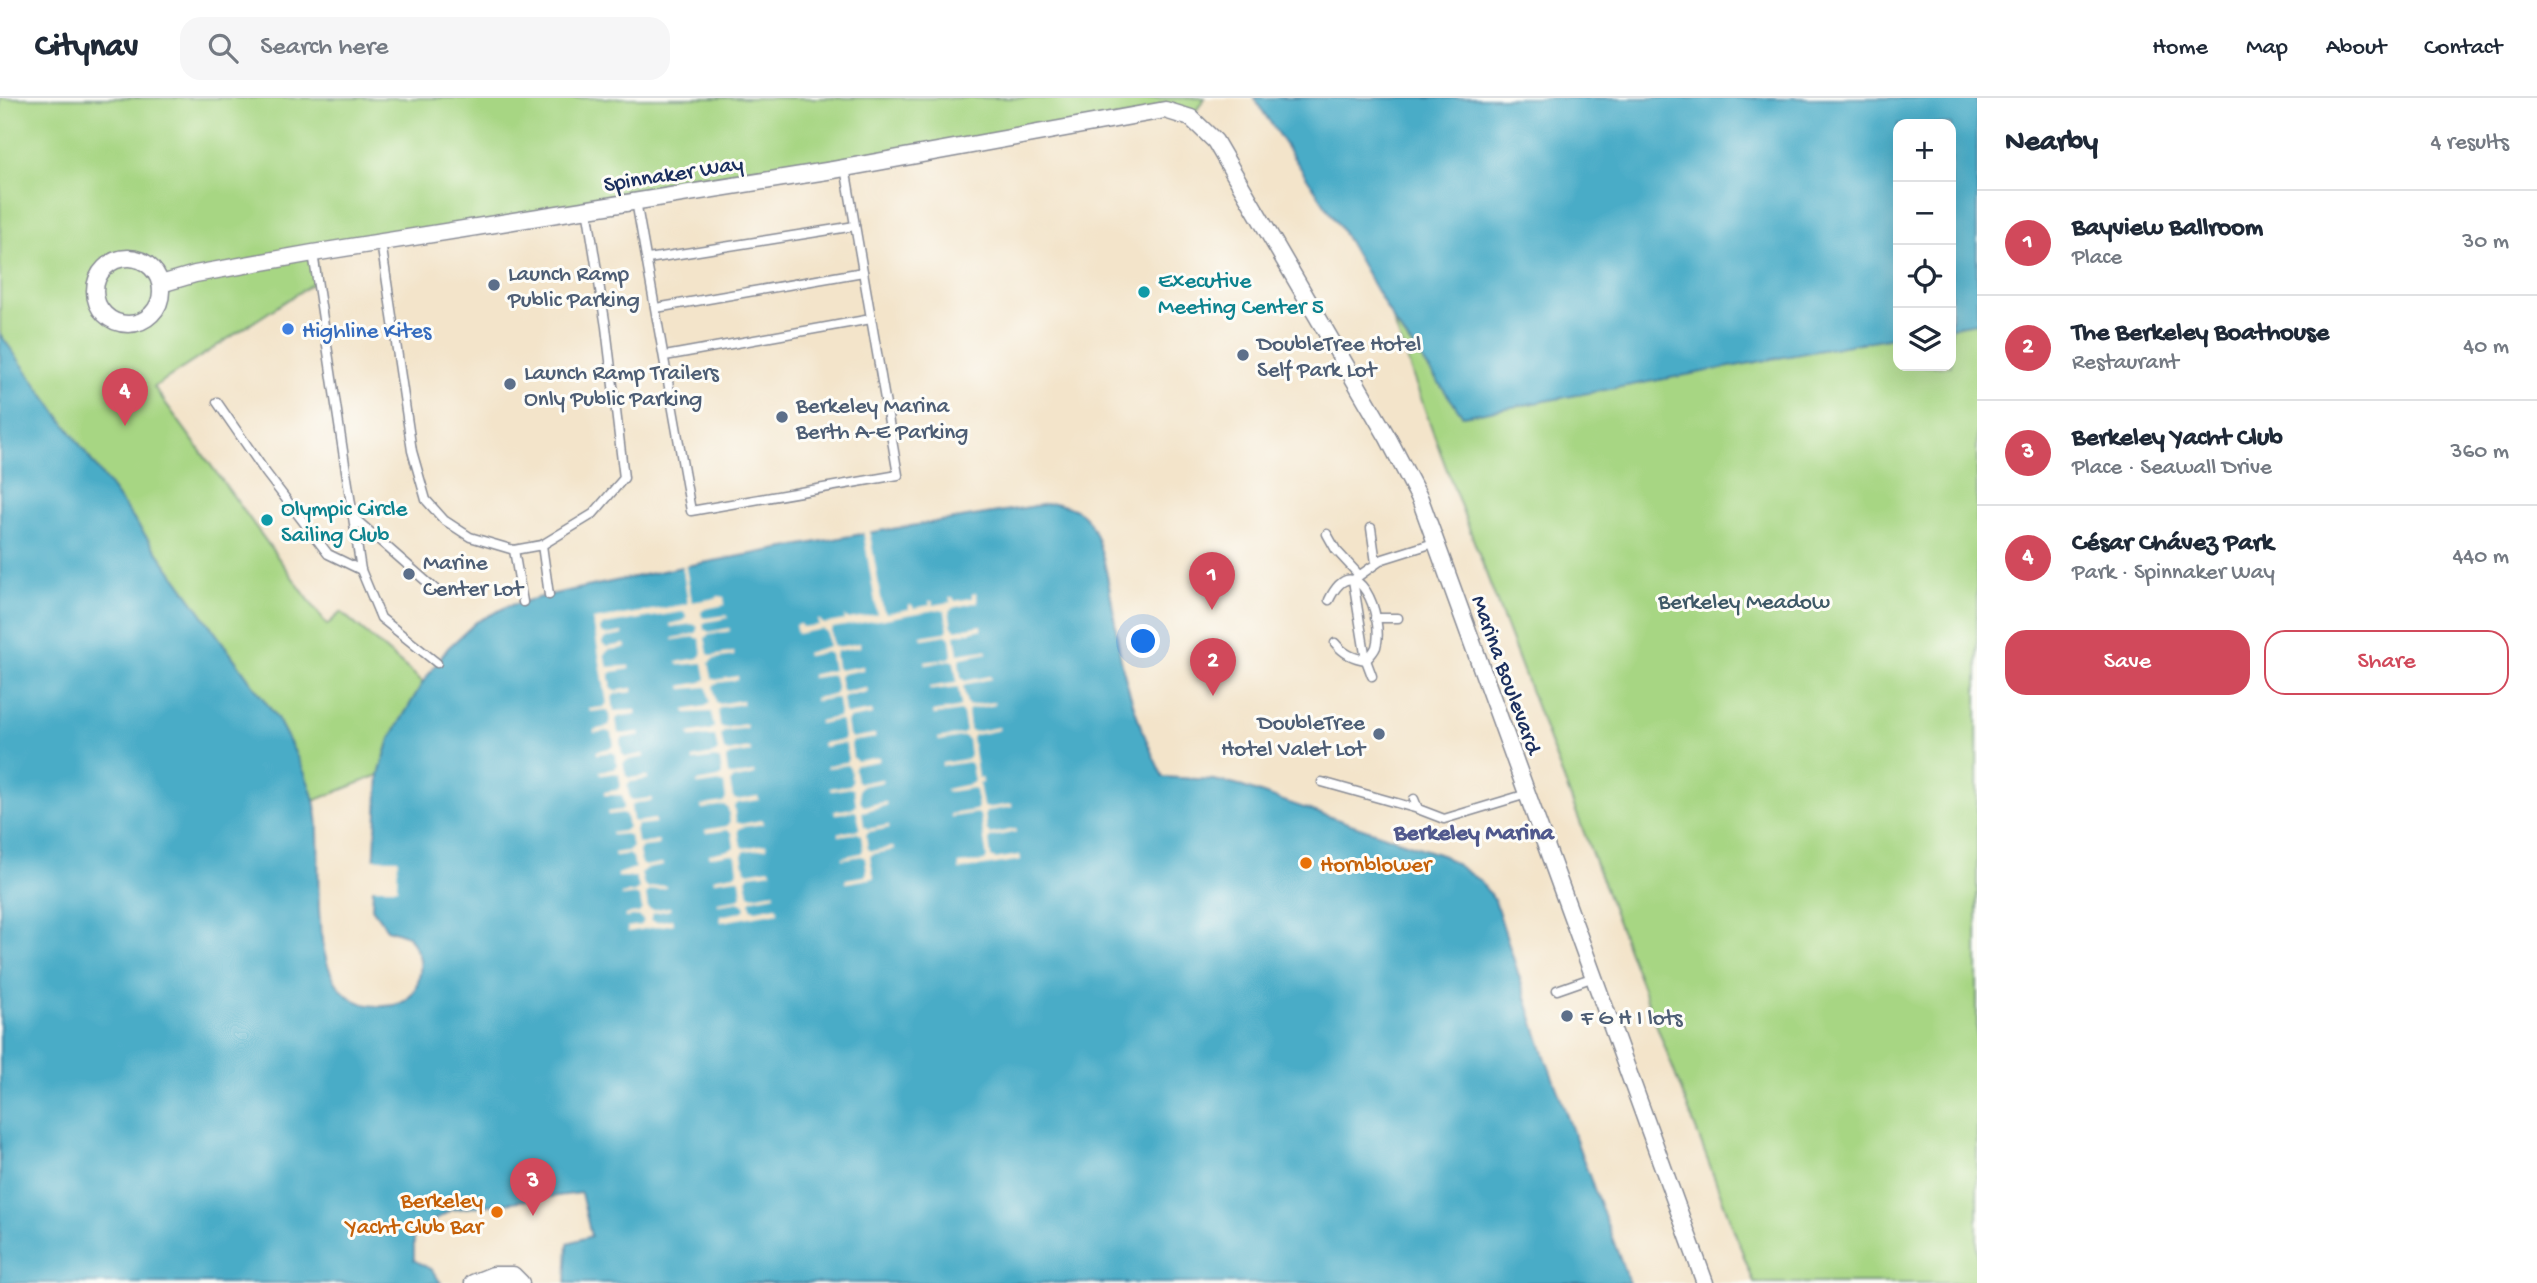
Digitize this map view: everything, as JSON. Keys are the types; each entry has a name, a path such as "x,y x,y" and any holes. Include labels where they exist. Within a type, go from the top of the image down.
{"street":[{"name":"Spinnaker Way","path":"161,284 195,274 313,253 845,167 1165,110 1191,118"},
{"name":"Marina Boulevard","path":"1191,118 1215,141 1381,426 1420,499 1705,1283"},
{"path":"119,259 139,259 148,264 161,284 159,306 143,321 132,324 112,320 99,308 96,299 97,279 109,263 119,259"},
{"path":"473,1283 493,1275 513,1275 521,1283"}],"lane":[{"path":"636,201 691,511 898,475 845,167"},
{"path":"380,242 412,450 426,500 444,520 470,537 514,550 542,545 593,514 624,478 587,208"},
{"path":"648,260 855,226"},
{"path":"313,253 361,570 381,618 437,663"},
{"path":"656,307 863,272"},
{"path":"664,356 871,319"},
{"path":"217,402 266,473 328,554 361,570"},
{"path":"353,517 435,589"},
{"path":"1371,528 1376,563"},
{"path":"1327,534 1370,594 1378,634 1375,649 1366,660"},
{"path":"1329,600 1338,586 1356,578 1383,559 1437,542"},
{"path":"542,545 549,595"},
{"path":"514,550 523,602"},
{"path":"1356,578 1366,660 1372,676"},
{"path":"1375,618 1398,618"},
{"path":"1335,643 1353,658 1366,660"},
{"path":"1322,782 1358,789 1444,819 1527,794"},
{"path":"1484,797 1487,806"},
{"path":"1414,799 1418,809"},
{"path":"1557,990 1594,977"}],"green space":[{"path":"0,98 1205,98 1191,118 1165,110 314,253 318,280 154,387 327,625 341,612 423,682 390,739 379,775 314,801 301,765 277,718 0,334"},
{"name":"Berkeley Meadow","path":"1393,321 1463,416 1893,337 1893,371 1956,371 1956,326 1977,323 1977,1283 1754,1283"}],"water":[{"path":"1254,98 1977,98 1977,323 1956,326 1956,119 1893,119 1893,337 1463,416 1394,321 1341,229"},
{"path":"0,334 277,718 301,766 315,804 319,906 322,938 329,968 342,990 363,1004 401,1003 412,994 418,982 420,967 418,954 408,936 387,929 372,908 379,775 390,739 423,682 448,648 476,622 508,606 549,595 686,566 1054,503 1080,513 1094,532 1105,566 1121,660 1129,690 1163,777 1214,780 1240,786 1444,856 1480,881 1495,901 1543,1051 1629,1283 566,1283 568,1243 591,1236 581,1193 451,1210 414,1233 414,1260 432,1270 441,1283 0,1283"}],"pier":[{"path":"869,529 883,609 886,613 909,609 911,604 914,608 930,605 929,601 934,605 951,602 949,598 953,597 955,601 972,598 972,594 976,593 978,602 949,611 952,627 956,630 982,625 982,629 955,635 958,654 986,650 987,653 961,658 959,662 961,678 965,681 990,676 991,679 963,687 969,706 994,702 995,705 970,709 970,730 974,732 999,727 999,730 974,735 972,738 978,778 982,777 983,783 979,784 983,806 987,808 1012,804 1012,807 987,811 985,814 987,831 990,834 1016,829 1016,832 991,837 991,857 995,859 1020,855 1021,860 959,870 959,864 985,861 987,857 980,815 977,813 951,817 951,814 976,810 978,807 973,788 947,792 946,789 974,781 971,764 968,762 942,766 942,763 968,759 970,755 968,739 964,736 939,741 938,738 963,734 966,731 960,711 934,715 933,712 958,708 961,705 958,687 930,690 929,687 955,683 957,680 954,662 950,660 926,665 925,662 950,658 952,655 950,637 946,635 922,639 921,636 946,632 948,629 945,611 941,609 833,628 831,631 833,645 837,647 860,643 860,647 837,651 835,654 837,668 840,670 863,666 863,670 841,674 839,677 842,691 867,688 868,692 845,696 845,713 848,715 871,711 872,715 849,719 847,722 849,736 852,738 875,734 875,738 853,741 853,758 857,761 879,757 879,761 854,767 857,781 860,783 882,779 883,782 861,786 861,803 864,806 886,802 887,805 862,812 864,826 868,829 889,825 889,828 868,832 868,849 872,851 893,847 894,850 872,854 870,857 874,878 846,883 846,879 865,876 867,872 865,858 862,856 842,859 861,853 861,836 858,833 838,836 838,833 858,830 860,827 857,813 835,814 834,811 854,808 854,790 850,788 831,791 830,788 850,785 852,782 847,765 827,768 846,762 846,745 843,743 823,747 822,743 843,740 842,722 838,720 819,724 819,721 838,717 838,700 835,698 815,701 814,698 834,695 837,691 832,675 811,678 811,675 833,670 830,654 826,652 807,656 806,653 829,646 827,632 822,629 797,634 795,625 819,625 817,620 823,624 845,620 844,616 849,619 877,614 863,530"},
{"path":"682,563 685,563 692,602 724,597 725,605 701,612 702,617 706,618 727,615 728,618 703,624 704,629 709,632 729,628 730,631 705,638 708,654 713,656 734,652 734,656 713,659 709,663 712,678 716,680 738,676 738,680 716,683 713,686 716,702 720,704 742,700 742,704 721,707 718,710 720,726 725,728 746,724 747,728 725,731 721,735 724,750 729,752 750,748 751,752 730,755 726,759 728,774 733,776 754,772 755,775 730,782 733,798 737,800 758,796 759,800 734,806 736,822 742,824 762,820 763,824 738,830 741,846 745,848 766,844 767,848 745,851 742,855 745,870 749,872 770,868 771,872 749,875 746,879 749,894 754,896 774,892 775,895 753,899 750,902 751,908 756,910 777,906 778,912 721,922 720,916 745,909 740,902 718,905 718,902 738,899 742,895 740,880 736,878 714,881 713,878 738,871 736,856 731,854 710,857 709,854 734,847 732,832 727,830 706,833 705,830 730,823 728,808 724,805 702,809 701,806 726,799 724,784 719,782 698,785 697,782 722,775 720,760 715,758 693,761 693,758 718,751 715,736 690,737 689,734 714,727 711,712 686,713 685,710 710,703 707,687 682,689 681,686 706,679 703,663 678,665 677,662 698,658 702,654 700,639 694,637 673,640 698,631 697,626 692,624 671,627 670,624 687,618 682,612 604,625 600,628 601,633 606,635 623,632 623,635 606,638 602,642 603,645 607,647 625,644 626,648 609,650 604,654 608,667 629,666 629,669 612,672 609,680 611,689 615,691 632,688 633,692 615,694 612,697 614,711 636,710 636,714 616,719 618,733 639,732 640,735 620,741 622,754 626,757 643,754 644,757 623,763 626,776 647,776 648,779 627,785 630,799 651,798 652,801 635,803 631,807 633,821 655,819 655,823 638,825 635,829 637,842 641,844 658,841 659,845 642,847 639,851 641,864 645,866 662,863 663,866 645,869 641,873 644,886 648,888 665,885 666,888 649,891 646,895 648,908 652,910 670,907 670,910 653,913 650,920 656,922 672,919 673,924 628,932 627,927 641,925 644,921 639,916 625,918 625,915 639,913 642,909 640,897 622,897 621,894 635,892 639,888 636,877 618,877 618,874 635,868 633,857 628,854 615,856 614,853 628,851 632,847 630,836 611,833 624,831 628,827 626,815 608,815 607,812 624,807 622,795 604,795 604,792 617,790 621,786 619,774 601,775 600,771 614,769 617,765 616,754 597,754 597,751 614,745 612,733 594,733 594,730 610,724 609,712 590,712 589,709 604,707 607,703 593,620 688,604"},
{"path":"371,859 398,859 397,888 370,888"}],"place":[{"name":"Launch Ramp Public Parking","path":"494,285"},
{"name":"Executive Meeting Center 5","path":"1144,292"},
{"name":"Highline Kites","path":"288,329"},
{"name":"DoubleTree Hotel Self Park Lot","path":"1243,355"},
{"name":"Launch Ramp Trailers Only Public Parking","path":"510,384"},
{"name":"Berkeley Marina Berth A-E Parking","path":"782,417"},
{"name":"César Chávez Park","path":"125,426"},
{"name":"Olympic Circle Sailing Club","path":"267,520"},
{"name":"Marine Center Lot","path":"409,574"},
{"name":"Bayview Ballroom","path":"1212,610"},
{"name":"The Berkeley Boathouse","path":"1213,696"},
{"name":"DoubleTree Hotel Valet Lot","path":"1379,734"},
{"name":"Hornblower","path":"1306,863"},
{"name":"F G H I lots","path":"1567,1016"},
{"name":"Berkeley Yacht Club Bar","path":"497,1212"},
{"name":"Berkeley Yacht Club","path":"533,1216"}],"district":[{"name":"Berkeley Marina","path":"1474,831"}]}
